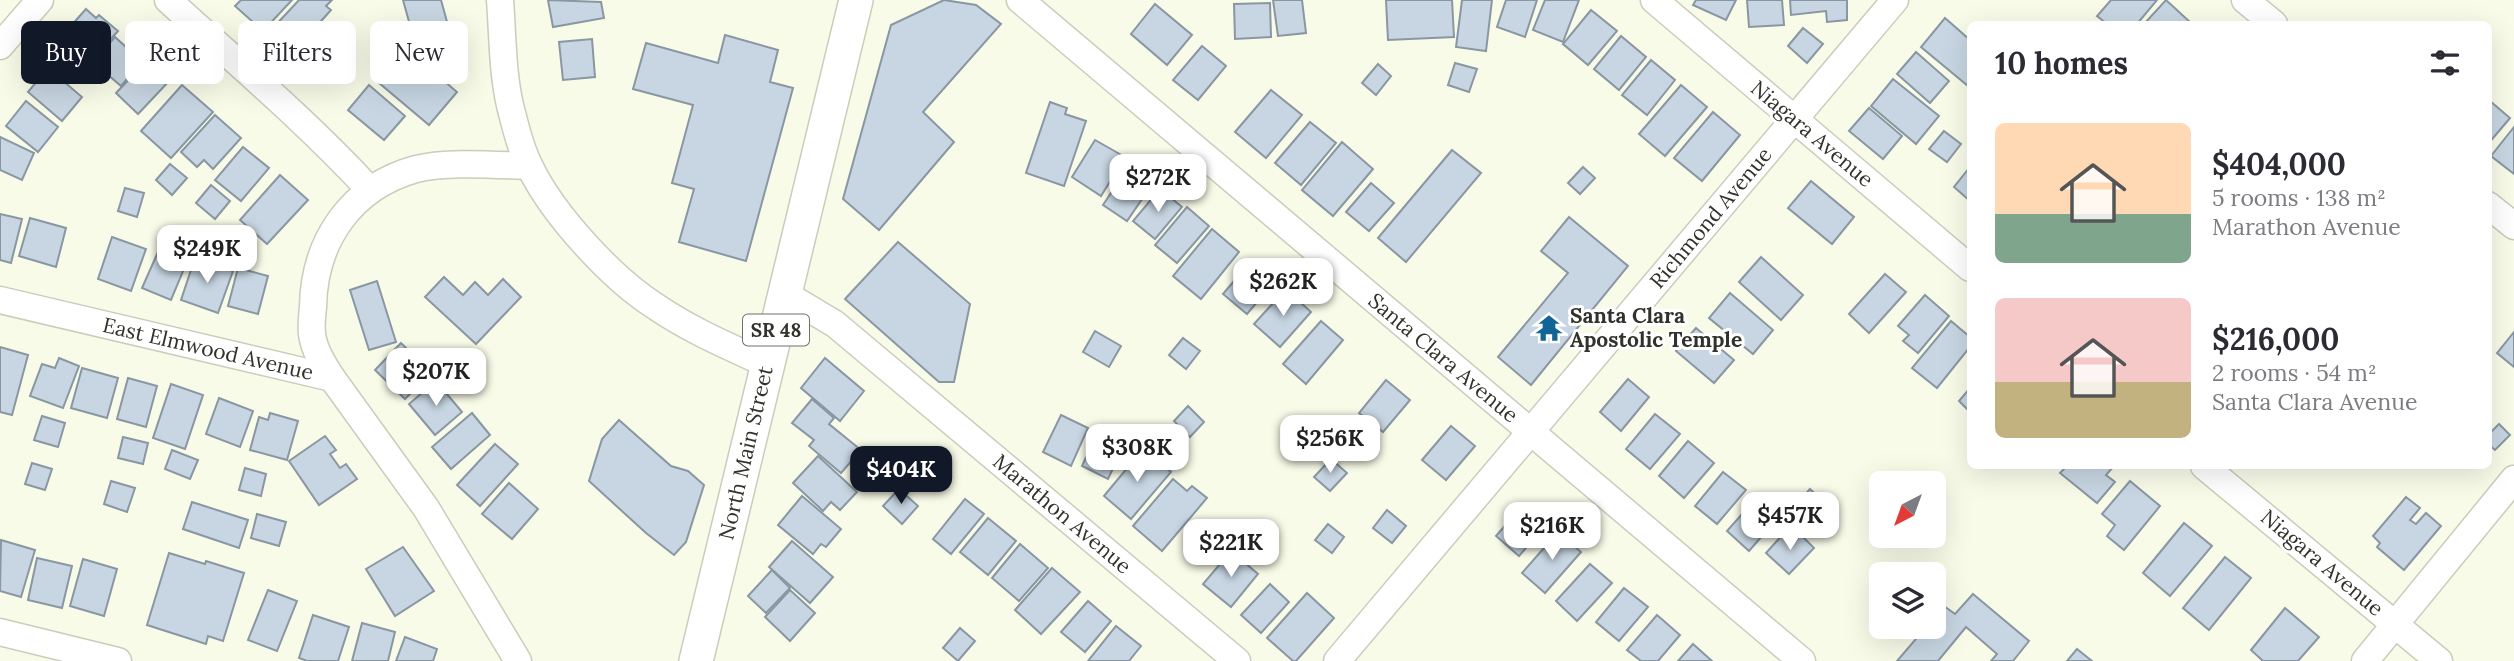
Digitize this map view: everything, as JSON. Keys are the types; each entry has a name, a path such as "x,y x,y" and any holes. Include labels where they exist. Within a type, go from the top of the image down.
{"main road":[{"name":"North Main Street","path":"696,661 856,0"}],"street":[{"path":"0,46 40,0"},
{"path":"168,0 332,151 369,189"},
{"path":"500,0 506,82 512,116 529,166 546,195 598,258 632,289 691,328 767,364"},
{"name":"Santa Clara Avenue","path":"1020,0 1802,661"},
{"name":"Niagara Avenue","path":"1654,0 1967,265"},
{"name":"Richmond Avenue","path":"1337,661 1895,0"},
{"path":"2245,0 2270,21"},
{"path":"332,378 320,359 312,334 316,267 338,223 369,189 421,168 529,166"},
{"path":"2492,208 2514,226"},
{"name":"Marathon Avenue","path":"785,294 835,324 1237,661"},
{"name":"East Elmwood Avenue","path":"0,300 332,378 426,509 518,661"},
{"name":"Niagara Avenue","path":"2208,469 2439,661"},
{"path":"2365,661 2514,478"},
{"path":"0,632 118,661"}],"building":[{"path":"241,0 292,0 272,21 252,21 235,6"},
{"path":"299,0 332,0 326,6 331,10 321,21 279,21"},
{"path":"403,0 441,0 447,21 409,21"},
{"path":"548,0 601,2 604,18 553,27"},
{"path":"944,0 976,5 1001,24 923,112 954,142 879,230 843,199 891,25"},
{"path":"1273,0 1302,0 1306,33 1278,36"},
{"path":"1386,0 1452,0 1454,37 1388,40"},
{"path":"1462,0 1492,0 1486,51 1456,47"},
{"path":"1506,0 1537,0 1525,37 1497,27"},
{"path":"1545,0 1579,0 1563,42 1533,30"},
{"path":"1696,0 1736,0 1726,20 1693,5"},
{"path":"1747,0 1782,0 1784,25 1749,27"},
{"path":"1790,0 1847,0 1847,20 1827,22 1826,11 1791,15"},
{"path":"2111,0 2157,0 2140,21 2103,21 2097,16"},
{"path":"2166,0 2189,21 2147,21"},
{"path":"1270,3 1271,37 1235,39 1234,4"},
{"path":"1155,4 1192,35 1167,65 1131,34"},
{"path":"86,9 96,18 99,15 106,21 75,21"},
{"path":"1591,10 1617,31 1588,65 1563,44"},
{"path":"1945,18 1967,37 1967,85 1921,47"},
{"path":"111,25 118,31 111,39"},
{"path":"1803,28 1823,44 1807,63 1788,46"},
{"path":"725,35 778,50 770,82 793,88 746,261 679,242 694,189 672,183 693,105 633,89 646,43 718,63"},
{"path":"1621,36 1646,57 1619,90 1594,69"},
{"path":"115,37 125,46 125,81 121,86 111,77 111,42"},
{"path":"592,39 595,77 563,80 559,42"},
{"path":"1202,46 1226,66 1198,100 1173,80"},
{"path":"1916,52 1949,81 1930,103 1897,74"},
{"path":"1651,60 1675,80 1647,115 1622,95"},
{"path":"1455,63 1477,69 1469,92 1448,85"},
{"path":"1378,64 1391,76 1376,95 1362,83"},
{"path":"1893,79 1939,116 1916,144 1871,106"},
{"path":"125,83 166,84 138,114 116,93"},
{"path":"35,84 67,84 82,97 62,121 28,92"},
{"path":"380,84 448,84 457,92 429,125"},
{"path":"182,85 213,112 171,158 141,131"},
{"path":"369,85 405,116 384,140 348,110"},
{"path":"1681,85 1707,107 1665,156 1639,134"},
{"path":"1271,90 1302,115 1266,158 1235,132"},
{"path":"26,101 58,127 38,152 6,126"},
{"path":"1050,102 1067,108 1065,114 1086,121 1064,186 1026,173"},
{"path":"2492,103 2510,118 2492,139"},
{"path":"1869,108 1902,136 1883,159 1849,131"},
{"path":"1713,112 1740,135 1702,181 1674,158"},
{"path":"215,115 241,138 213,169 204,160 197,167 181,152"},
{"path":"1310,122 1336,143 1301,185 1275,163"},
{"path":"2514,127 2514,174 2492,155"},
{"path":"1944,131 1961,144 1947,162 1929,149"},
{"path":"0,137 34,153 22,180 0,170"},
{"path":"1095,140 1125,157 1101,196 1072,177"},
{"path":"1342,142 1373,169 1333,216 1302,190"},
{"path":"243,147 269,168 241,201 215,180"},
{"path":"1452,150 1481,173 1406,262 1378,238"},
{"path":"170,164 187,178 172,195 156,180"},
{"path":"1129,166 1153,183 1127,221 1103,205"},
{"path":"1583,167 1595,178 1580,194 1568,183"},
{"path":"1967,171 1967,198 1954,187"},
{"path":"280,175 308,200 267,244 240,220"},
{"path":"1811,181 1854,217 1832,244 1788,208"},
{"path":"1371,183 1394,203 1369,231 1346,212"},
{"path":"211,185 230,201 215,219 196,203"},
{"path":"125,188 144,193 137,217 118,211"},
{"path":"1160,189 1182,207 1155,239 1133,221"},
{"path":"1187,207 1209,226 1177,263 1155,245"},
{"path":"0,214 22,219 11,263 0,260"},
{"name":"Santa Clara Apostolic Temple","path":"1569,217 1628,266 1531,385 1498,357 1568,273 1541,251"},
{"path":"30,218 66,228 56,267 19,256"},
{"path":"1212,229 1239,252 1201,299 1173,276"},
{"path":"112,237 146,249 131,291 98,279"},
{"path":"898,242 970,304 954,382 939,382 845,299"},
{"path":"158,252 186,264 171,300 142,288"},
{"path":"1761,257 1803,295 1781,320 1739,282"},
{"path":"195,258 233,271 218,313 181,300"},
{"path":"1251,261 1275,281 1247,314 1223,294"},
{"path":"238,268 268,276 258,314 228,306"},
{"path":"1885,274 1906,292 1869,333 1849,314"},
{"path":"444,277 463,295 475,282 488,295 503,279 521,297 476,344 425,297"},
{"path":"377,281 396,342 369,350 350,290"},
{"path":"1286,289 1311,312 1280,347 1254,324"},
{"path":"1730,293 1773,330 1753,354 1709,318"},
{"path":"1925,295 1949,316 1918,353 1903,341 1909,335 1898,326"},
{"path":"1321,321 1343,340 1306,384 1283,364"},
{"path":"1951,321 1967,334 1967,351 1937,388 1912,368"},
{"path":"1696,328 1734,360 1714,383 1676,351"},
{"path":"1095,331 1121,346 1109,367 1083,352"},
{"path":"2514,332 2514,367 2497,353"},
{"path":"1183,338 1200,351 1186,369 1169,355"},
{"path":"401,343 420,362 421,359 433,370 405,399 375,370"},
{"path":"0,347 28,355 12,415 0,412"},
{"path":"59,358 79,366 63,408 30,396 42,364 55,368"},
{"path":"825,358 864,391 840,421 801,388"},
{"path":"82,368 118,378 107,418 71,408"},
{"path":"128,378 157,386 146,427 117,419"},
{"path":"1628,379 1649,397 1621,431 1600,412"},
{"path":"1386,380 1410,400 1383,432 1359,413"},
{"path":"436,381 462,412 435,435 409,404"},
{"path":"171,384 203,395 185,449 153,438"},
{"path":"1967,392 1967,409 1959,401"},
{"path":"219,398 253,411 240,447 206,434"},
{"path":"812,399 834,418 829,424 861,450 841,473 809,446 814,440 792,423"},
{"path":"1188,406 1204,422 1190,437 1174,421"},
{"path":"270,413 298,421 287,460 250,450 259,417 268,420"},
{"path":"472,413 490,435 451,469 432,447"},
{"path":"1655,414 1680,434 1650,469 1626,449"},
{"path":"1061,415 1088,428 1071,466 1043,452"},
{"path":"42,416 65,423 58,447 34,440"},
{"path":"619,420 671,466 688,471 704,485 686,542 674,555 589,481 602,439"},
{"path":"2499,424 2510,435 2495,450 2492,447 2492,431"},
{"path":"1451,426 1475,446 1446,480 1422,460"},
{"path":"325,436 336,450 330,454 340,468 346,464 357,479 319,505 289,461"},
{"path":"123,437 148,443 143,464 118,458"},
{"path":"1688,441 1714,463 1684,498 1659,476"},
{"path":"495,444 518,464 480,506 457,485"},
{"path":"1092,444 1119,456 1108,479 1082,466"},
{"path":"1143,449 1171,472 1131,519 1104,496"},
{"path":"172,450 198,460 190,479 165,469"},
{"path":"818,456 857,492 840,510 831,502 823,511 793,483"},
{"path":"1331,459 1347,473 1330,491 1314,477"},
{"path":"32,463 52,469 45,490 25,484"},
{"path":"245,468 266,474 261,496 239,490"},
{"path":"2064,469 2111,469 2106,475 2115,482 2097,503 2060,473"},
{"path":"1723,472 1746,490 1717,524 1695,506"},
{"path":"1173,479 1187,491 1192,486 1207,498 1162,551 1133,526"},
{"path":"111,481 135,488 127,512 104,504"},
{"path":"2130,481 2160,506 2124,550 2107,536 2115,525 2102,514"},
{"path":"509,483 538,509 512,539 482,514"},
{"path":"899,489 918,506 902,524 883,506"},
{"path":"1810,489 1828,506 1810,526 1792,509"},
{"path":"1760,494 1773,506 1767,512 1776,520 1749,551 1727,531"},
{"path":"802,496 841,529 826,547 821,544 813,554 778,525"},
{"path":"2406,497 2420,508 2410,520 2416,524 2426,513 2441,526 2404,570 2377,547 2380,543 2373,536"},
{"path":"965,499 984,514 951,554 933,539"},
{"path":"192,502 248,520 239,548 183,529"},
{"path":"1523,505 1546,525 1519,556 1496,536"},
{"path":"1387,510 1406,526 1392,543 1373,528"},
{"path":"257,514 286,522 279,546 251,538"},
{"path":"988,518 1016,541 988,575 960,552"},
{"path":"2184,523 2212,546 2170,596 2143,573"},
{"path":"1328,524 1344,537 1332,553 1315,540"},
{"path":"1558,532 1581,552 1545,593 1522,573"},
{"path":"1785,532 1795,541 1801,535 1814,548 1789,574 1766,553"},
{"path":"1,540 35,550 21,597 0,591"},
{"path":"792,541 833,577 810,603 769,567"},
{"path":"1020,544 1048,568 1019,601 992,578"},
{"path":"403,547 434,591 395,616 366,569"},
{"path":"1231,551 1258,574 1231,607 1203,584"},
{"path":"169,553 244,573 223,641 208,636 206,644 147,625"},
{"path":"2225,557 2251,578 2209,630 2183,608"},
{"path":"37,558 72,566 62,608 28,600"},
{"path":"83,559 117,569 104,616 70,606"},
{"path":"1590,564 1612,583 1577,621 1556,601"},
{"path":"1052,568 1080,592 1041,634 1015,610"},
{"path":"772,570 790,588 766,613 748,596"},
{"path":"1270,584 1289,602 1261,633 1241,615"},
{"path":"1624,588 1648,607 1619,641 1596,622"},
{"path":"268,590 297,601 277,651 248,640"},
{"path":"790,590 815,613 790,641 765,617"},
{"path":"1307,593 1334,618 1296,661 1293,661 1267,638"},
{"path":"1973,594 2029,641 2013,661 1991,661 1997,654 1966,627 1938,661 1897,661 1916,639 1946,639 1946,607 1955,614"},
{"path":"1088,601 1111,621 1085,652 1061,632"},
{"path":"2285,608 2319,637 2298,661 2263,661 2251,650"},
{"path":"313,615 349,627 338,661 307,661 299,658"},
{"path":"1657,615 1680,635 1658,661 1641,661 1627,650"},
{"path":"362,623 395,632 388,661 352,661"},
{"path":"1116,626 1141,646 1129,661 1088,661"},
{"path":"960,628 975,641 958,661 943,648"},
{"path":"405,637 437,649 433,661 396,661"},
{"path":"1693,644 1712,661 1678,661"},
{"path":"2077,649 2092,661 2067,661"}],"place":[{"name":"Santa Clara Apostolic Temple","path":"1549,328"}]}
